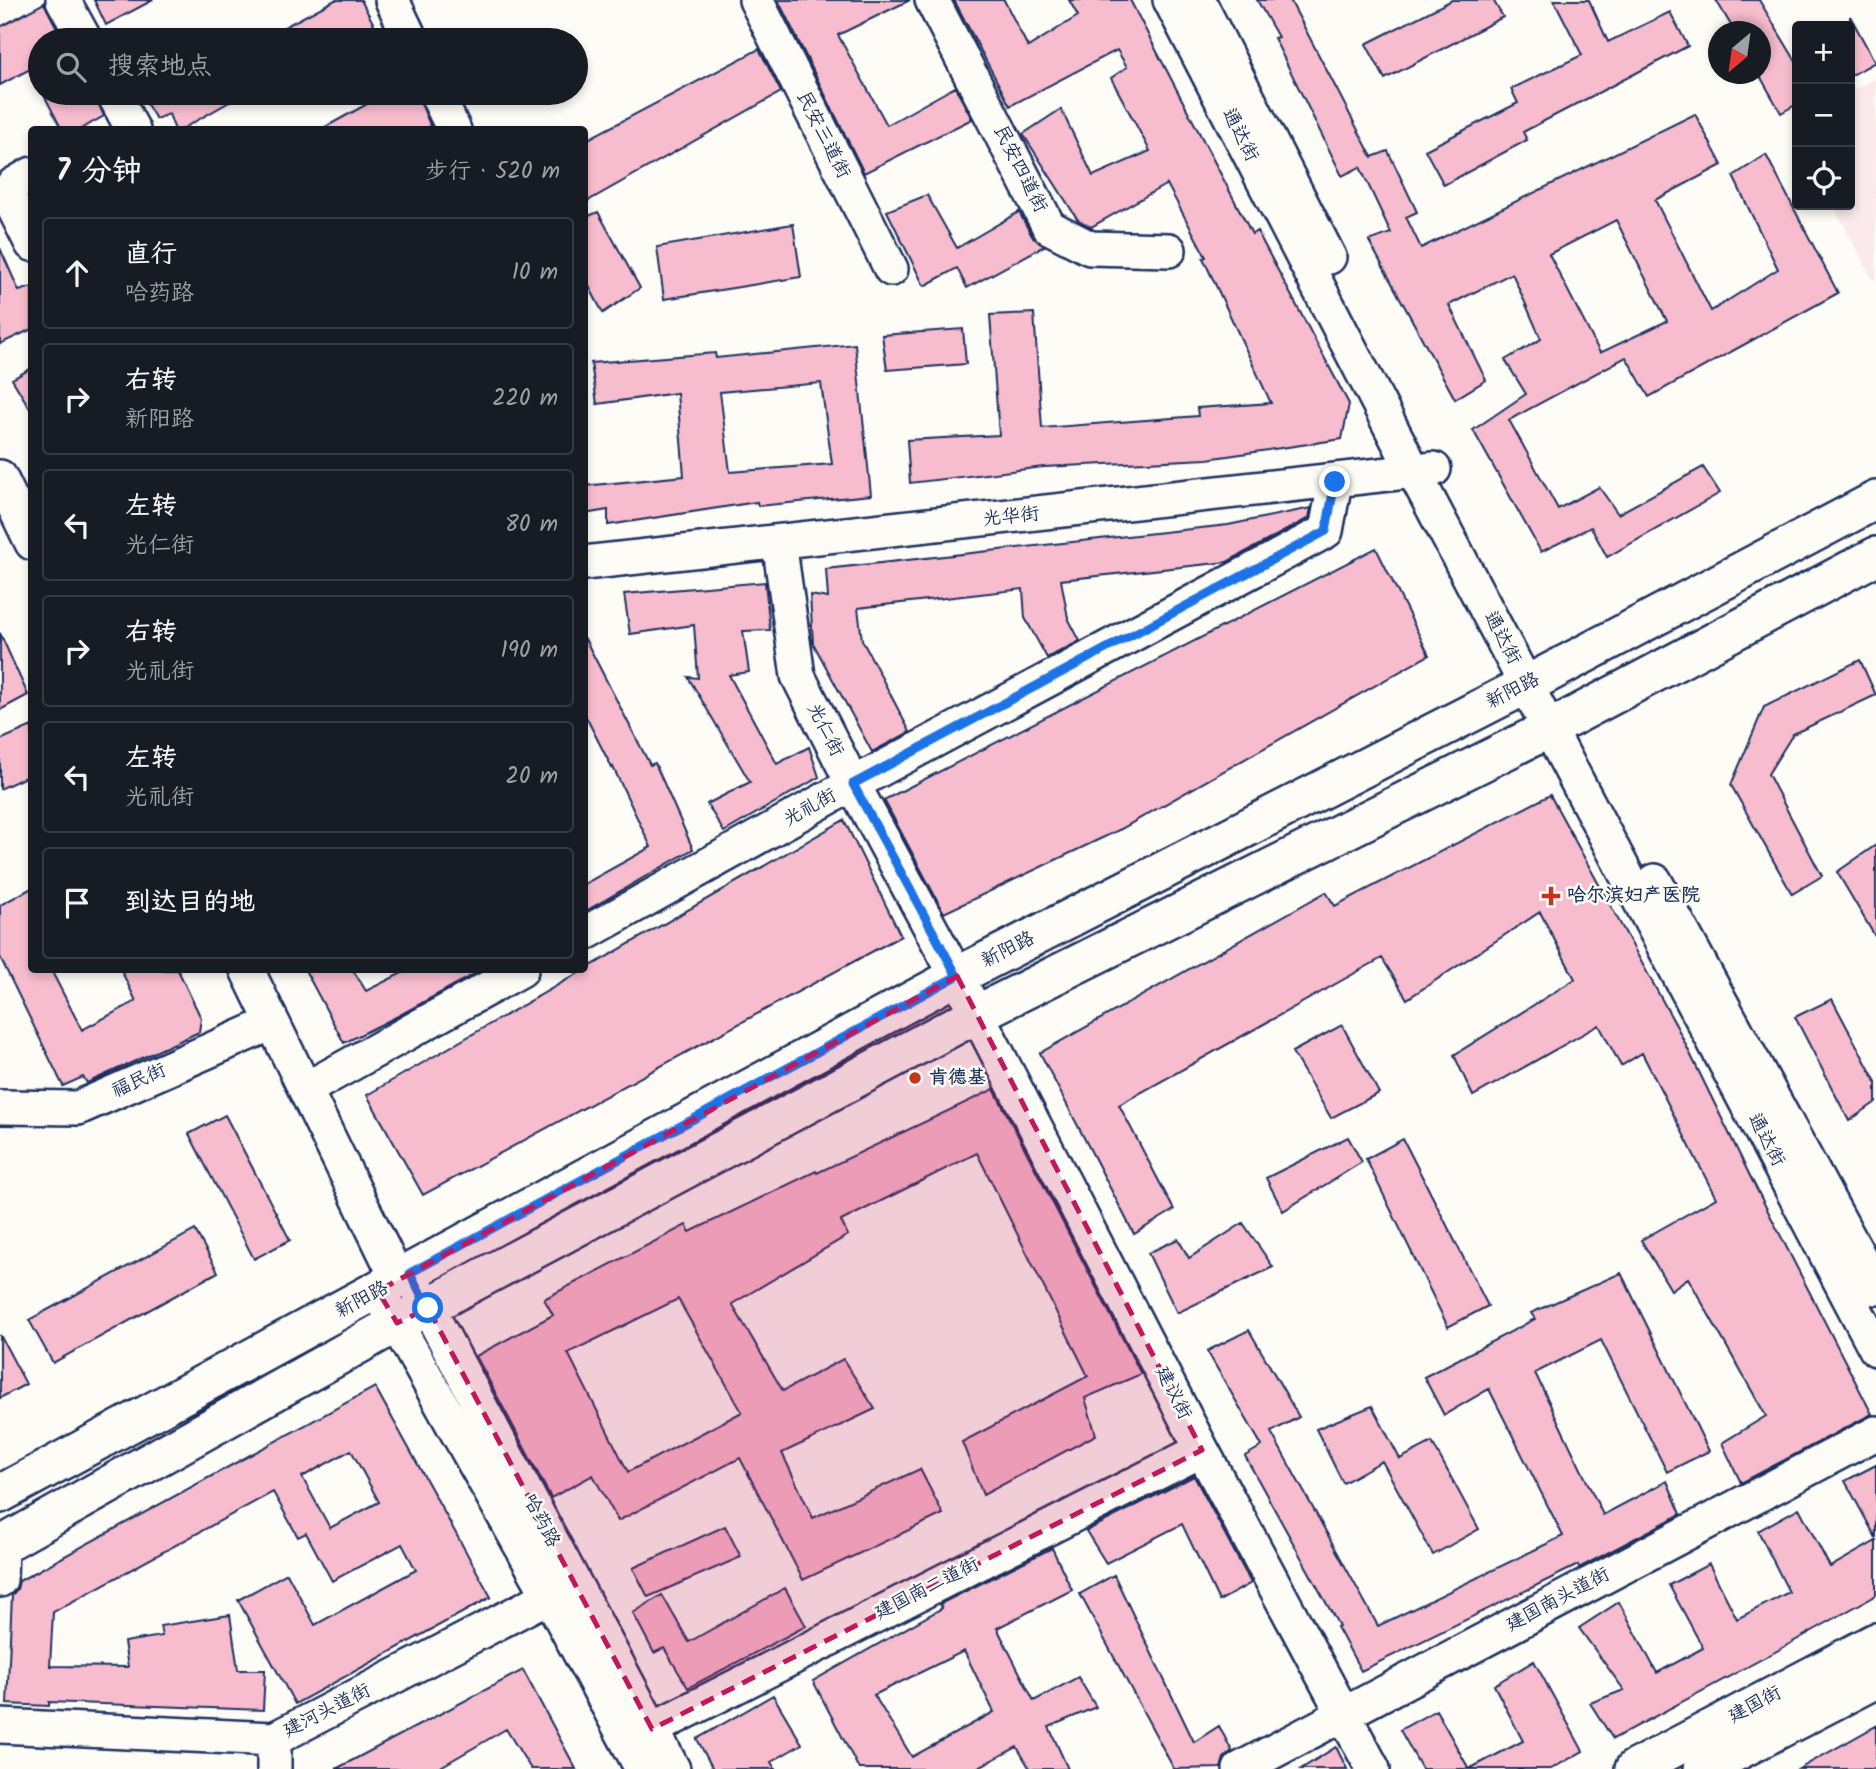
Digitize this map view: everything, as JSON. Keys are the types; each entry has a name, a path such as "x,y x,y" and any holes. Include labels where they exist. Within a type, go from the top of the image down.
{"main road":[{"name":"新阳路","path":"0,1494 957,976 1535,680 1876,500"},
{"name":"新阳路","path":"1,1545 412,1316 977,1014 1558,724 1876,556"},
{"name":"建国街","path":"1634,1769 1876,1642"},
{"name":"建国街","path":"1703,1769 1876,1679"}],"street":[{"path":"63,0 78,28"},
{"path":"392,0 405,28"},
{"name":"民安三道街","path":"755,0 891,269"},
{"name":"民安四道街","path":"932,0 1049,227 1090,248 1169,250"},
{"name":"通达街","path":"1170,0 1426,470 1876,1349"},
{"name":"通达街","path":"1198,0 1426,470"},
{"path":"442,105 451,126"},
{"path":"28,176 12,185 7,194 28,236"},
{"name":"光华街","path":"588,563 1426,470"},
{"path":"0,477 28,535"},
{"name":"光礼街","path":"588,932 853,784 1326,531 1335,482"},
{"name":"光仁街","path":"779,542 798,676 977,1014"},
{"name":"通达街","path":"1558,724 1876,1289"},
{"name":"哈药路","path":"248,973 306,1088 395,1282 549,1596 642,1769"},
{"path":"306,1088 516,973"},
{"name":"建议街","path":"977,1014 1202,1450 1373,1769"},
{"name":"福民街","path":"0,1107 78,1108 272,1023"},
{"name":"哈药路","path":"412,1316 673,1769"},
{"name":"建国南头道街","path":"1240,1769 1876,1433"},
{"name":"建国南二道街","path":"652,1729 1202,1450"},
{"path":"0,1580 1,1545"},
{"name":"建河头道街","path":"0,1726 274,1754 549,1596"}],"highlighted area":[{"path":"957,976 1202,1450 652,1729 428,1308 397,1323 378,1291"}],"shaded area":[{"path":"1876,78 1876,278 1873,280 1836,210 1855,210 1855,89"}],"building":[{"path":"94,0 153,0 106,25"},
{"path":"335,0 361,0 376,28 282,28"},
{"path":"778,0 910,0 838,35 887,125 955,87 972,119 864,173"},
{"path":"954,0 1004,0 1028,47 1078,16 1069,0 1130,0 1252,234 1257,231 1349,404 1342,439 1207,459 1044,467 910,483 907,440 999,435 990,315 1034,313 1042,428 1198,416 1197,408 1271,403 1203,258 1206,257 1167,184 1091,227 1078,220 1023,134 1061,109 1093,176 1150,151 1111,78 1127,67 1117,50 1010,106"},
{"path":"1257,0 1290,0 1372,157 1388,151 1417,212 1406,217 1421,248 1695,114 1722,165 1655,200 1711,311 1778,269 1733,176 1766,155 1792,205 1792,210 1795,210 1838,293 1649,397 1626,357 1509,420 1558,509 1599,487 1618,514 1703,467 1720,493 1607,557 1591,527 1541,552 1473,430 1526,394 1505,360 1541,339 1512,273 1449,305 1486,380 1455,399 1369,241 1391,233 1360,167 1342,176 1274,38 1278,37","holes":["1616,220 1667,321 1600,353 1549,254"]},
{"path":"1452,0 1493,0 1503,17 1385,79 1366,44"},
{"path":"1554,0 1589,0 1608,42 1670,12 1688,46 1523,132 1527,140 1444,185 1425,150 1518,103 1511,89 1582,55"},
{"path":"1716,0 1759,0 1792,55 1792,107 1781,113 1765,84 1771,84 1771,21 1728,21"},
{"path":"44,3 57,28 28,28 28,70 0,85 0,27"},
{"path":"1855,25 1875,62 1855,73"},
{"path":"759,49 781,92 588,201 588,139"},
{"path":"49,105 99,105 104,116 86,126 60,126"},
{"path":"147,105 224,105 187,126 174,126 169,114 156,119"},
{"path":"365,105 422,105 430,126 327,126"},
{"path":"927,195 957,248 1019,212 1032,236 1044,246 967,288 957,268 924,286 887,211"},
{"path":"598,212 640,288 603,313 588,285 588,216"},
{"path":"793,224 801,277 664,299 657,247"},
{"path":"0,248 19,291 28,288 28,331 0,344"},
{"path":"963,329 966,364 887,370 882,335"},
{"path":"855,344 871,495 758,506 757,502 608,525 608,510 588,513 588,486 684,476 677,393 597,404 591,363 715,353 716,358","holes":["821,383 832,464 730,472 720,392"]},
{"path":"28,370 28,405 12,379"},
{"path":"1311,508 1309,518 1227,562 1061,580 1068,618 1080,641 1047,658 1025,618 1023,589 858,608 862,640 910,732 872,752 813,643 810,595 828,598 826,569 1228,525"},
{"path":"1376,548 1429,655 1121,829 944,913 884,800"},
{"path":"765,582 770,630 743,631 749,672 729,675 777,764 809,747 819,777 724,832 707,804 750,782 688,677 698,678 694,625 630,634 624,594"},
{"path":"0,633 28,695 0,710"},
{"path":"588,645 650,765 655,763 693,849 588,910 588,882 651,847 588,721"},
{"path":"1860,660 1876,695 1793,734 1768,774 1822,876 1792,894 1731,785 1764,707"},
{"path":"28,728 28,776 0,789 0,740"},
{"path":"1550,795 1678,1029 1872,1414 1741,1483 1722,1443 1766,1416 1688,1278 1671,1290 1641,1240 1716,1198 1642,1053 1621,1066 1599,1025 1473,1096 1454,1055 1575,979 1540,912 1407,999 1382,958 1119,1105 1174,1210 1134,1234 1040,1053 1326,892 1335,906"},
{"path":"844,820 901,936 423,1195 367,1095 579,973 588,973 588,968"},
{"path":"1876,845 1876,938 1837,872"},
{"path":"28,890 28,973 53,973 82,1030 136,1001 122,973 179,973 201,1018 199,1032 87,1083 83,1077 63,1086 0,957 0,905"},
{"path":"307,973 355,973 366,991 402,973 477,973 400,1015 344,1043"},
{"path":"1832,999 1876,1082 1876,1102 1849,1121 1795,1017"},
{"path":"1342,1025 1379,1093 1331,1118 1292,1052"},
{"path":"994,1089 1141,1374 1085,1398 1096,1435 983,1495 962,1442 1088,1376 977,1153 841,1221 848,1235 732,1304 783,1391 843,1359 875,1409 782,1453 813,1518 920,1469 943,1514 803,1580 740,1458 618,1521 593,1475 551,1498 476,1356 553,1315 544,1299 686,1225 690,1232 816,1171 817,1173","holes":["678,1299 742,1412 628,1472 568,1353"]},
{"path":"225,1115 290,1240 254,1259 189,1134"},
{"path":"1348,1137 1362,1162 1283,1211 1266,1178"},
{"path":"1403,1139 1488,1306 1448,1327 1366,1159"},
{"path":"1243,1223 1273,1267 1177,1313 1148,1253 1178,1239 1189,1258"},
{"path":"195,1230 218,1272 53,1363 29,1320"},
{"path":"1621,1273 1709,1451 1667,1472 1601,1340 1535,1373 1603,1515 1667,1481 1681,1514 1579,1568 1578,1565 1361,1671 1245,1456 1262,1446 1207,1351 1249,1330 1299,1417 1271,1432 1378,1626 1563,1536 1489,1389 1444,1415 1424,1377 1535,1319 1531,1313"},
{"path":"0,1335 26,1384 0,1398"},
{"path":"375,1387 491,1597 295,1704 238,1600 287,1573 315,1625 416,1570 402,1544 332,1581 306,1533 298,1537 273,1492 53,1612 50,1666 128,1667 124,1642 162,1636 160,1626 230,1615 238,1670 265,1670 263,1710 49,1702 49,1706 7,1704 12,1595 19,1581","holes":["351,1450 379,1502 330,1528 302,1477"]},
{"path":"1372,1406 1400,1459 1432,1442 1479,1529 1433,1555 1382,1461 1343,1483 1316,1429"},
{"path":"1876,1465 1876,1538 1845,1481"},
{"path":"1194,1476 1251,1583 1219,1601 1182,1524 1106,1563 1086,1531"},
{"path":"1799,1508 1830,1567 1876,1541 1876,1595 1613,1739 1590,1703 1624,1690 1579,1628 1619,1602 1657,1673 1703,1648 1669,1585 1709,1564 1737,1619 1789,1592 1758,1531"},
{"path":"725,1526 741,1557 648,1597 633,1568"},
{"path":"1052,1548 1072,1590 997,1628 1034,1701 1078,1677 1096,1707 1049,1727 1068,1769 1030,1769 1017,1747 975,1769 859,1769 813,1681 942,1608 940,1604","holes":["964,1651 994,1712 912,1757 874,1695"]},
{"path":"1114,1575 1194,1742 1219,1726 1232,1751 1224,1758 1221,1768 1174,1769 1080,1594"},
{"path":"785,1588 806,1626 688,1688 664,1648 654,1653 633,1613 662,1595 689,1642"},
{"path":"1534,1661 1583,1751 1551,1769 1469,1769 1523,1741 1494,1685"},
{"path":"523,1670 576,1769 531,1769 506,1729 437,1769 336,1769"},
{"path":"773,1695 802,1744 771,1762 775,1769 713,1769 697,1739"},
{"path":"1436,1710 1469,1769 1422,1769 1400,1730"},
{"path":"1876,1726 1876,1769 1799,1769"},
{"path":"1336,1747 1347,1769 1301,1769"}],"place":[{"name":"哈尔滨妇产医院","path":"1551,896"},
{"name":"肯德基","path":"915,1078"}],"route":[{"path":"428,1308 410,1273 957,976 853,784 1326,531 1335,482"}]}
